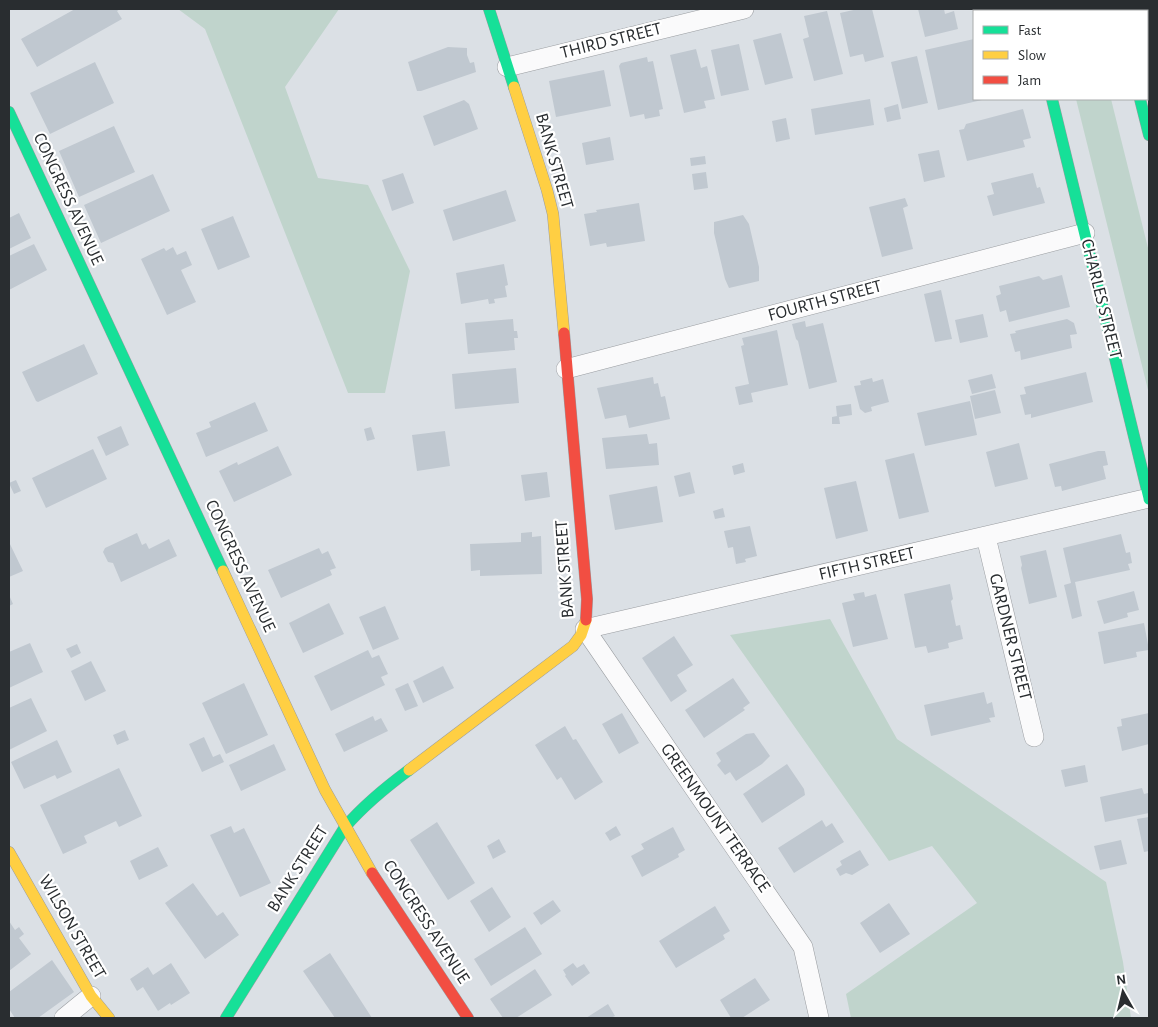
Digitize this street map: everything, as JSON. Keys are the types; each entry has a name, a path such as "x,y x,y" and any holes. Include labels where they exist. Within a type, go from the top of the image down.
{"main road":[{"name":"BANK STREET","path":"226,1018 345,827 356,814 380,792 573,646 585,629 587,599 553,214 489,9"},
{"name":"CHARLES STREET","path":"1052,100 1149,499"},
{"path":"1140,100 1149,135"},
{"name":"CONGRESS AVENUE","path":"9,112 325,790 345,827 395,907 468,1018"},
{"name":"WILSON STREET","path":"9,852 91,996 110,1018"}],"street":[{"name":"THIRD STREET","path":"507,67 744,9"},
{"name":"FOURTH STREET","path":"566,369 1085,233"},
{"name":"FIFTH STREET","path":"585,629 1149,499"},
{"name":"GARDNER STREET","path":"986,537 1034,737"},
{"name":"GREENMOUNT TERRACE","path":"585,629 803,946 819,1018"},
{"path":"64,1018 91,996"}],"green space":[{"path":"178,9 339,9 285,87 318,178 368,185 410,271 385,393 348,393 205,29"},
{"path":"1076,100 1111,100 1149,252 1149,394"},
{"path":"830,619 897,739 1106,882 1123,962 1131,1018 851,1018 846,994 977,903 932,846 889,861 730,635"}],"building":[{"path":"75,9 120,9 117,11 122,19 37,67 21,39"},
{"path":"858,9 872,9 884,57 865,62 863,54 850,57 840,13"},
{"path":"918,9 944,9 945,14 954,11 958,29 925,37"},
{"path":"827,11 843,74 814,81 803,39 809,37 804,16"},
{"path":"781,33 793,78 765,85 753,40"},
{"path":"973,39 973,100 982,100 938,110 925,50"},
{"path":"739,44 749,90 721,96 711,50"},
{"path":"448,47 467,48 470,63 474,62 476,72 417,91 408,62"},
{"path":"696,49 701,68 707,66 715,99 704,101 706,108 684,113 670,55"},
{"path":"917,56 928,103 902,109 891,62"},
{"path":"647,57 648,62 653,61 663,109 659,110 660,116 645,119 644,114 630,117 619,66 621,63"},
{"path":"95,62 114,103 50,134 30,93"},
{"path":"604,70 611,106 556,117 549,81"},
{"path":"870,99 874,125 815,135 811,109"},
{"path":"464,100 469,104 478,129 434,146 423,116"},
{"path":"898,104 901,119 887,122 884,108"},
{"path":"1023,109 1031,138 1023,140 1025,147 967,161 959,130 964,129 966,124"},
{"path":"786,118 790,139 776,142 772,121"},
{"path":"114,126 135,172 79,197 59,151"},
{"path":"610,137 614,160 586,165 582,143"},
{"path":"939,150 945,177 924,182 918,154"},
{"path":"705,156 706,164 691,166 690,158"},
{"path":"706,172 708,188 694,190 692,174"},
{"path":"403,173 414,203 392,211 382,180"},
{"path":"1033,173 1037,188 1040,187 1045,203 993,216 987,196 994,194 991,183"},
{"path":"153,174 170,211 101,243 84,205"},
{"path":"506,190 516,221 453,241 443,210"},
{"path":"905,198 908,206 903,208 913,249 882,257 869,207"},
{"path":"639,203 645,241 607,247 606,243 590,246 584,214 597,212 596,210"},
{"path":"19,213 31,238 9,249 9,218"},
{"path":"743,215 749,224 759,267 759,281 729,288 714,233 714,222"},
{"path":"233,216 250,257 218,270 201,229"},
{"path":"34,244 47,270 9,290 9,256"},
{"path":"173,247 177,255 186,251 192,265 181,270 196,302 167,315 141,259 164,248 166,251"},
{"path":"504,264 508,285 505,286 507,297 494,299 495,303 489,304 488,299 461,304 456,273"},
{"path":"1062,275 1070,307 1009,322 1006,310 1000,312 996,296 1001,294 999,286 1039,276 1043,280"},
{"path":"941,290 952,339 935,342 924,294"},
{"path":"983,314 988,337 960,343 955,320"},
{"path":"513,319 514,331 517,331 518,338 514,338 515,350 468,354 465,323"},
{"path":"1067,319 1074,323 1077,334 1070,335 1072,348 1021,360 1020,351 1015,352 1010,334 1016,333 1015,331"},
{"path":"805,321 806,327 823,323 837,382 809,389 798,341 792,324"},
{"path":"777,330 788,385 751,393 753,402 739,405 735,387 749,384 741,346 744,345 742,338"},
{"path":"84,344 98,374 38,402 36,401 22,372"},
{"path":"516,368 519,403 455,409 452,374"},
{"path":"1086,372 1093,402 1031,418 1031,414 1025,415 1020,395 1026,394 1024,387"},
{"path":"992,374 996,388 972,394 968,380"},
{"path":"653,377 654,384 658,383 661,397 665,396 670,419 629,428 626,415 605,419 597,388"},
{"path":"872,378 873,382 883,379 889,402 871,407 872,411 865,413 860,409 854,386 861,385 860,381"},
{"path":"995,390 1001,413 975,419 970,396"},
{"path":"970,401 977,435 925,446 917,413"},
{"path":"255,402 268,431 206,457 196,433 211,427 209,422"},
{"path":"851,404 852,415 839,417 840,424 832,424 832,417 837,416 836,406"},
{"path":"121,426 129,445 106,456 97,437"},
{"path":"371,427 375,439 367,441 364,429"},
{"path":"445,431 450,466 417,471 412,435"},
{"path":"647,434 649,444 657,443 659,465 606,469 602,438"},
{"path":"1019,443 1028,479 995,487 986,452"},
{"path":"278,446 292,475 234,502 219,471 237,462 238,465"},
{"path":"93,449 107,479 46,508 32,478"},
{"path":"1098,451 1105,451 1108,465 1103,466 1106,479 1062,491 1061,486 1055,487 1049,464"},
{"path":"914,453 929,512 899,519 885,460"},
{"path":"743,463 745,472 734,475 732,466"},
{"path":"547,472 550,497 525,501 521,475"},
{"path":"690,472 695,493 679,497 674,476"},
{"path":"16,480 21,491 14,494 9,483"},
{"path":"856,481 868,531 836,539 824,488"},
{"path":"657,486 663,522 615,530 609,495"},
{"path":"723,508 725,517 715,519 713,511"},
{"path":"750,526 757,556 745,559 746,562 736,564 733,547 728,548 724,531"},
{"path":"532,532 532,537 541,536 542,574 480,576 480,570 471,571 470,544 521,542 521,533"},
{"path":"137,533 142,545 146,543 149,549 169,539 177,556 121,582 113,563 108,562 103,552 105,548"},
{"path":"1121,534 1126,553 1130,552 1132,563 1128,564 1130,570 1075,582 1082,616 1072,619 1064,585 1071,583 1063,548"},
{"path":"9,542 23,571 9,577"},
{"path":"319,548 322,554 328,551 336,568 330,570 332,575 281,598 268,570"},
{"path":"1046,550 1057,597 1029,604 1020,556"},
{"path":"950,584 956,626 960,625 963,639 948,643 949,648 928,653 926,646 915,648 904,594"},
{"path":"1134,591 1139,610 1127,613 1128,617 1104,624 1097,601"},
{"path":"864,592 865,597 876,594 888,639 853,647 842,603 855,600 853,594"},
{"path":"9,595 13,604 9,606"},
{"path":"329,603 344,634 303,653 289,623"},
{"path":"385,606 399,639 373,650 359,617"},
{"path":"1144,623 1149,650 1136,652 1137,657 1104,664 1098,632"},
{"path":"674,636 693,665 677,675 687,691 671,702 642,658"},
{"path":"30,643 43,672 9,688 9,652"},
{"path":"77,644 81,653 71,658 66,649"},
{"path":"368,650 372,658 379,655 388,674 381,677 385,685 331,711 314,676"},
{"path":"91,661 106,691 85,701 71,671"},
{"path":"443,666 454,688 423,703 413,681"},
{"path":"733,678 750,703 743,708 745,710 704,738 685,710"},
{"path":"244,683 268,735 226,754 202,703"},
{"path":"408,683 418,706 405,711 395,689"},
{"path":"984,692 987,704 992,702 995,717 989,718 991,722 931,736 924,705"},
{"path":"31,698 47,731 9,750 9,708"},
{"path":"622,713 639,743 619,754 602,724"},
{"path":"1149,713 1149,744 1122,751 1117,727 1122,726 1121,719"},
{"path":"373,716 375,721 381,718 388,731 344,752 335,734"},
{"path":"565,726 573,740 576,739 603,782 575,800 561,777 557,780 535,745"},
{"path":"125,730 129,740 117,745 113,735"},
{"path":"754,733 770,756 762,764 736,781 730,772 725,775 717,765 721,761 716,753 746,734"},
{"path":"204,737 213,757 220,754 224,762 202,772 189,744"},
{"path":"57,740 72,772 57,779 55,775 24,789 11,762"},
{"path":"274,744 286,770 241,791 229,765"},
{"path":"787,764 804,789 805,795 762,823 743,794"},
{"path":"1085,765 1088,782 1065,787 1061,770"},
{"path":"119,768 142,816 119,827 116,821 84,836 87,843 63,854 40,805"},
{"path":"1142,788 1144,794 1148,793 1149,813 1105,822 1100,797"},
{"path":"1149,817 1149,851 1144,852 1137,819"},
{"path":"822,820 826,827 832,823 844,842 794,873 778,848"},
{"path":"437,822 475,883 448,900 410,840"},
{"path":"231,826 234,833 244,828 271,883 240,897 210,835"},
{"path":"616,826 621,835 610,841 605,833"},
{"path":"673,827 685,850 678,854 679,857 642,877 631,856 644,849 641,844"},
{"path":"499,839 506,852 493,859 487,846"},
{"path":"1121,840 1127,864 1100,870 1094,846"},
{"path":"158,847 168,866 139,880 130,861"},
{"path":"860,850 869,865 852,875 846,873 840,876 836,869 842,865 840,861"},
{"path":"193,883 217,916 223,912 239,935 205,959 165,903"},
{"path":"492,887 511,917 489,932 470,901"},
{"path":"553,900 561,911 541,925 533,913"},
{"path":"889,903 910,934 880,953 860,923"},
{"path":"715,906 730,931 723,935 725,939 676,968 659,941"},
{"path":"9,921 15,930 19,927 24,934 19,938 31,954 9,971"},
{"path":"525,927 542,954 491,986 474,959"},
{"path":"330,953 372,1018 335,1018 303,971"},
{"path":"52,960 74,992 38,1018 15,1018 9,1009 9,992"},
{"path":"171,963 190,993 158,1011 143,987 137,991 130,979 148,967 153,975"},
{"path":"573,963 577,968 584,964 590,973 572,986 563,970"},
{"path":"535,969 552,995 516,1018 503,1018 490,999"},
{"path":"755,978 770,1000 742,1018 731,1018 720,1000"},
{"path":"608,1004 615,1016 611,1018 586,1018"}],"traffic: fast":[{"path":"489,9 514,87"},
{"path":"1052,100 1149,498"},
{"path":"1140,100 1149,135"},
{"path":"9,112 223,571"},
{"path":"226,1018 345,827 360,811 409,770"}],"traffic: slow":[{"path":"514,87 553,214 564,333"},
{"path":"223,571 325,790 372,873"},
{"path":"409,770 573,646 581,635 586,620"},
{"path":"9,852 91,996 109,1018"}],"traffic: jam":[{"path":"564,333 587,599 586,620"},
{"path":"372,873 468,1018"}]}
